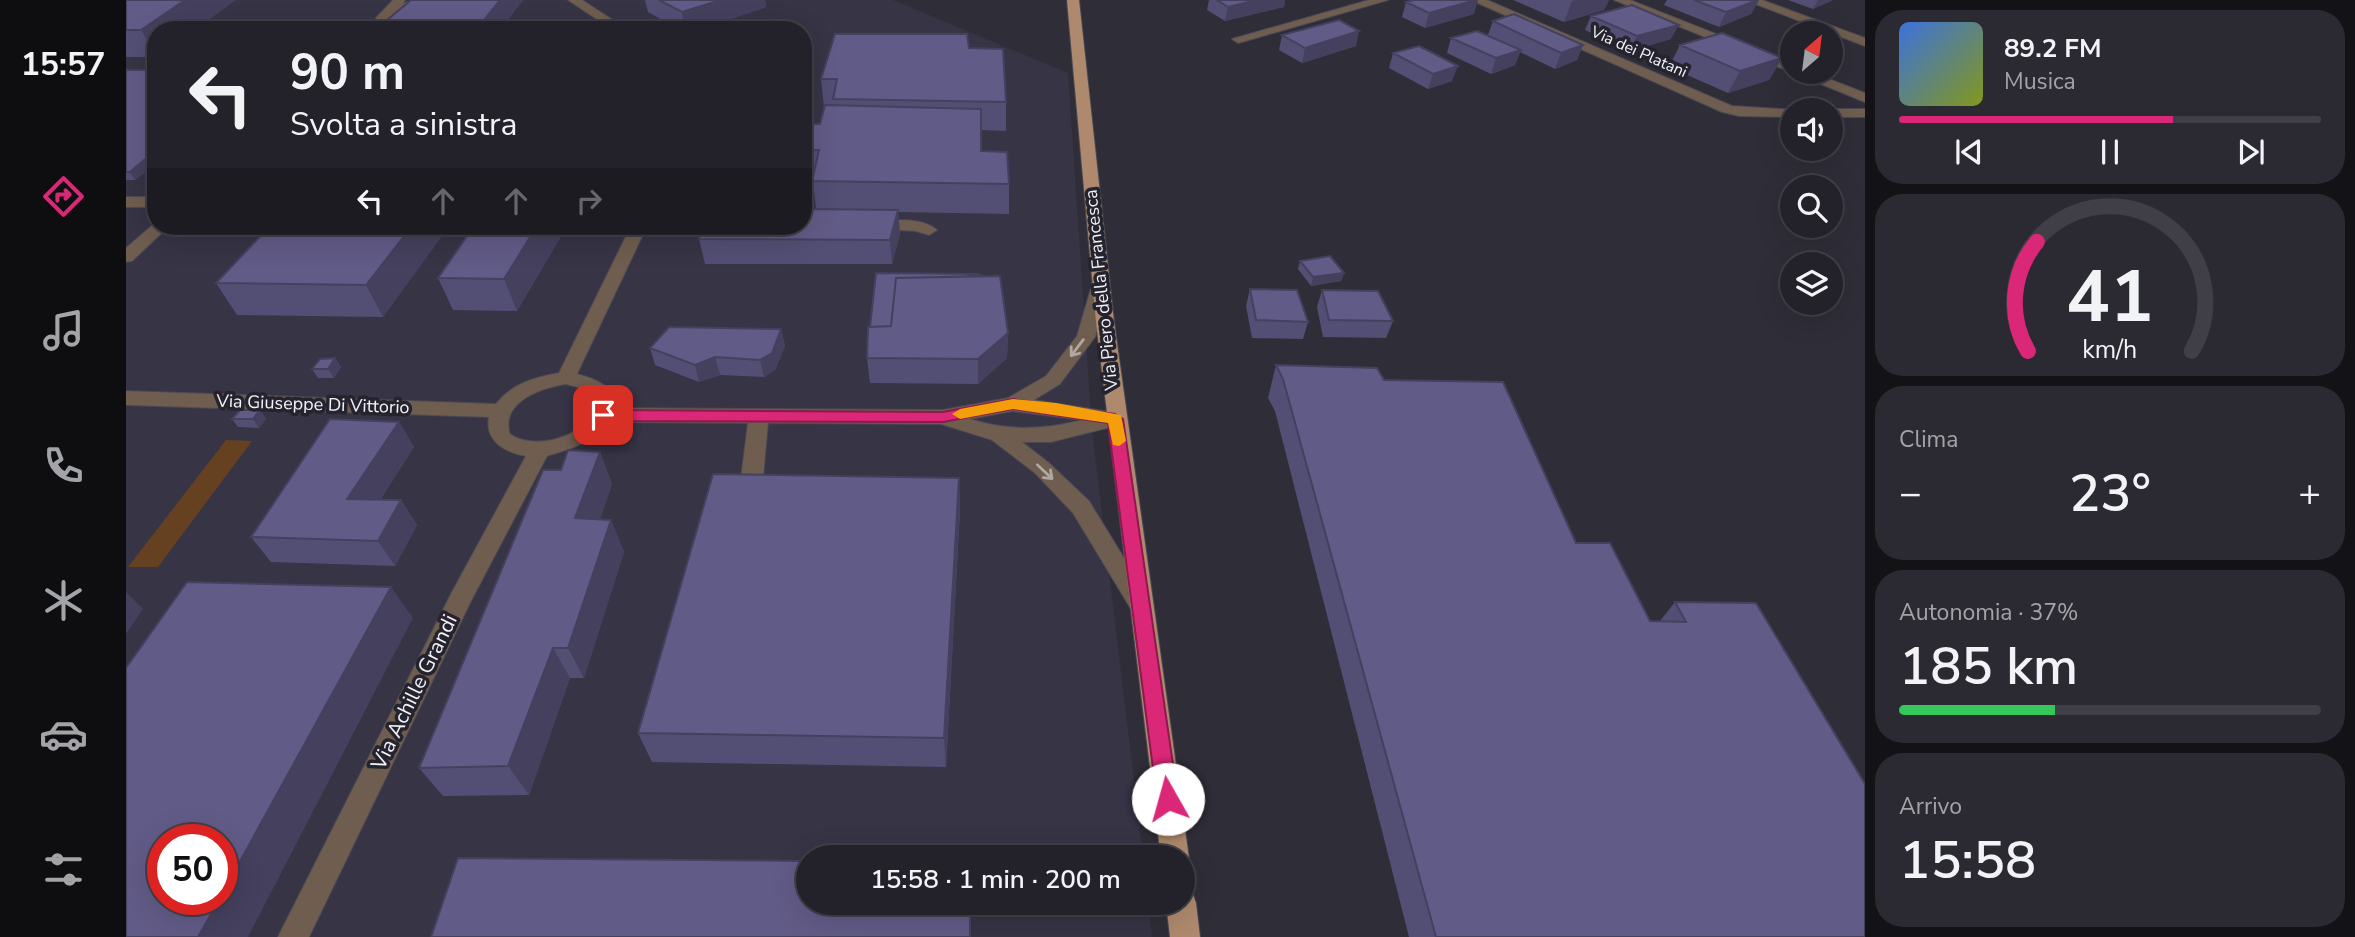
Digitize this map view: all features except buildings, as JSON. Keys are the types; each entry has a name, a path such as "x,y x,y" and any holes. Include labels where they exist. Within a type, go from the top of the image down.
{"main road":[{"name":"Via Piero della Francesca","path":"1073,0 1080,97 1115,419 1144,610 1173,845"},
{"path":"1182,915 1185,937"}],"street":[{"path":"380,21 399,0"},
{"path":"384,21 416,0"},
{"path":"573,0 607,21"},
{"path":"1238,39 1382,0"},
{"name":"Via dei Platani","path":"1477,0 1727,109 1739,113 1780,113"},
{"path":"1620,0 1780,64"},
{"path":"1751,0 1865,42"},
{"path":"1830,84 1865,98"},
{"path":"1843,113 1865,113"},
{"path":"126,202 147,202"},
{"path":"853,225 917,226 929,230"},
{"path":"126,257 151,235"},
{"path":"566,379 635,235"},
{"path":"1013,404 1053,380 1086,337 1101,285"},
{"path":"566,379 582,380 595,385 603,394 606,404 603,415 591,430 572,442 540,450 522,449 508,443 499,434 497,423 500,411 521,392 551,380 566,379"},
{"name":"Via Giuseppe Di Vittorio","path":"126,398 500,411"},
{"path":"603,415 943,417 1013,404 1056,408 1115,419"},
{"path":"752,478 759,416"},
{"path":"943,417 999,435 1051,435 1115,419"},
{"path":"999,435 1042,468 1081,508 1144,610"},
{"name":"Via Achille Grandi","path":"293,937 460,599 540,450"}],"shaded area":[{"path":"126,0 893,0 1068,73 1092,430 1142,845 796,845 796,915 1149,915 1152,937 126,937"},
{"path":"226,440 252,441 158,567 128,567"}],"slow traffic":[{"path":"960,414 1013,404 1056,408 1115,419 1119,441"}],"route":[{"path":"603,415 943,417 1013,404 1056,408 1115,419 1144,610 1168,799"}]}
